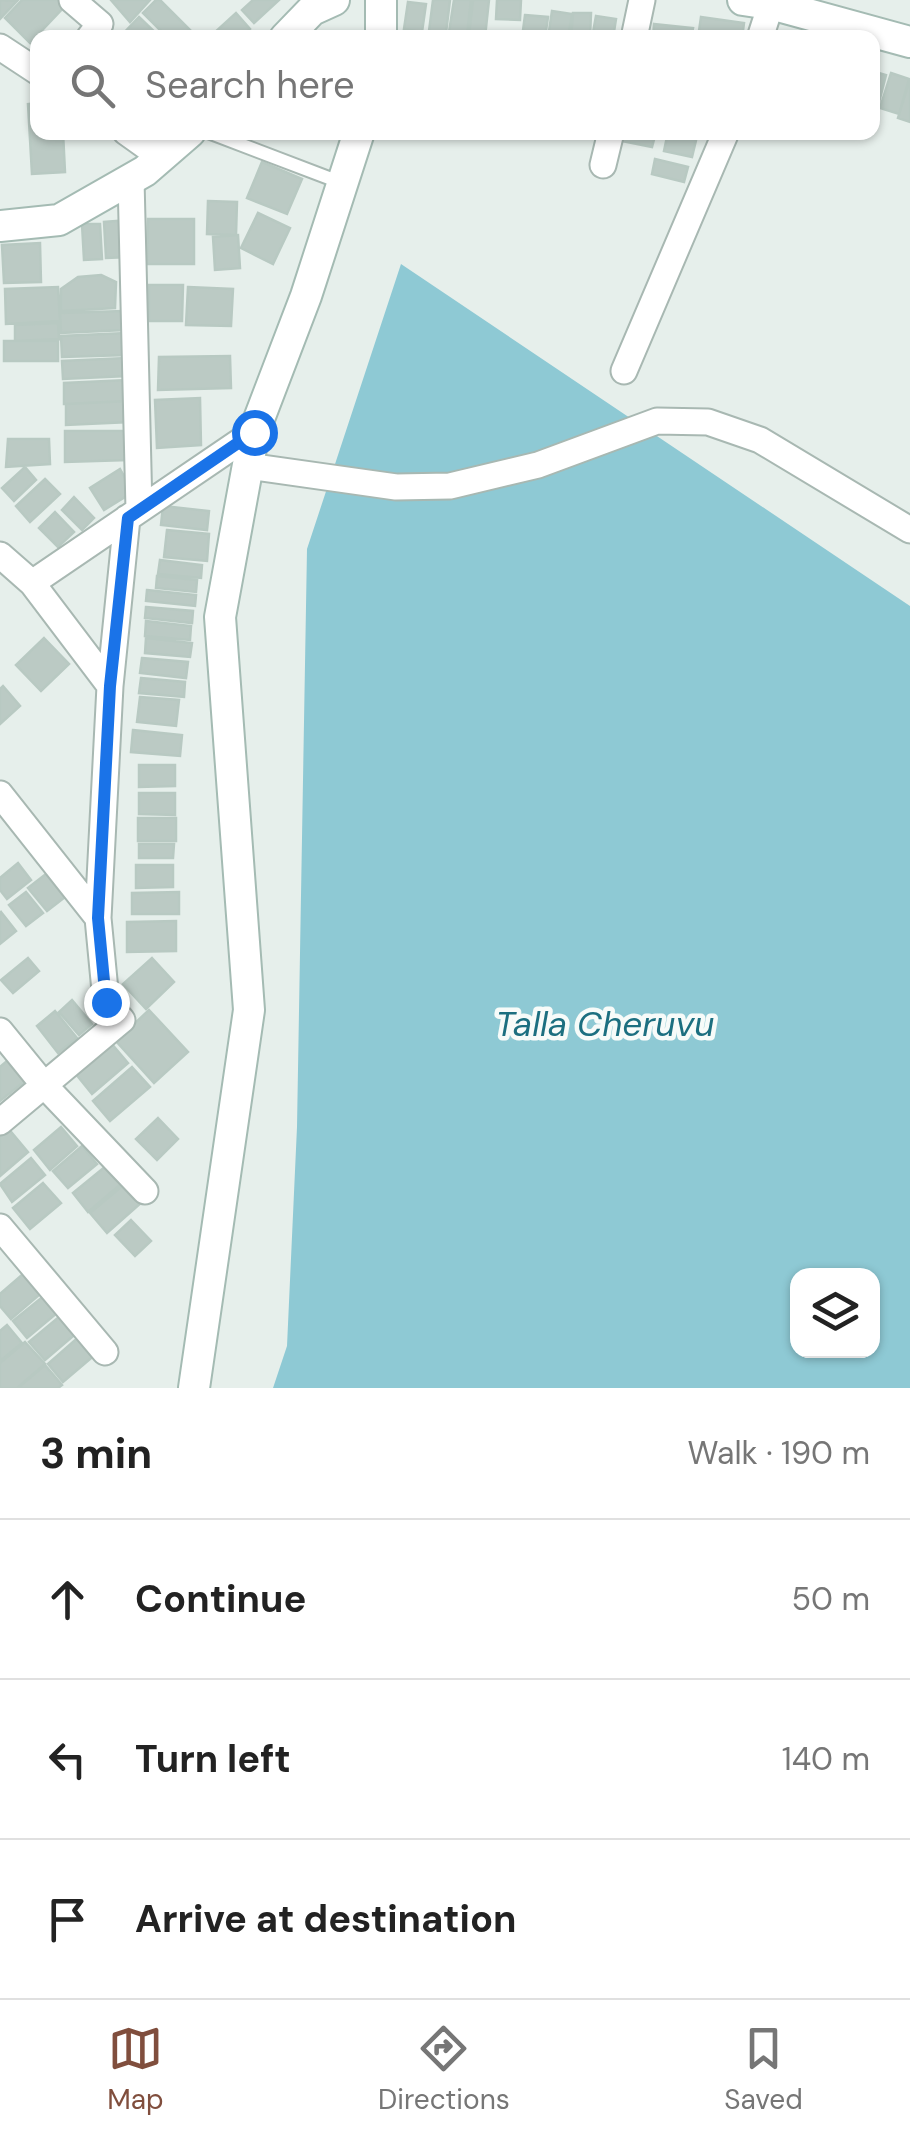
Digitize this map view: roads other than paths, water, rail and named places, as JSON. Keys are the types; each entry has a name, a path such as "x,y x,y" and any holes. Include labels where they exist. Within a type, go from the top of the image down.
{"street":[{"path":"72,0 100,24 95,30"},
{"path":"381,0 381,30"},
{"path":"636,30 642,0"},
{"path":"759,30 757,2 864,30"},
{"path":"292,30 316,3"},
{"path":"880,34 910,42"},
{"path":"2,49 30,67"},
{"path":"137,140 161,157"},
{"path":"0,226 58,220 130,179 181,140"},
{"path":"194,1388 249,1010 220,617 254,432 306,296 357,140"},
{"path":"603,165 609,140"},
{"path":"624,371 723,140"},
{"path":"0,1122 122,1020 106,1002 98,918 110,686 133,514 130,179"},
{"path":"248,466 396,487 450,486 538,465 657,421 708,422 760,440 910,530"},
{"path":"32,583 254,432"},
{"path":"0,554 32,583 110,686"},
{"path":"0,794 98,918"},
{"path":"0,1031 44,1085 145,1191"},
{"path":"0,1227 106,1352"}],"lane":[{"path":"229,140 344,183"}],"water":[{"name":"Talla Cheruvu","path":"401,264 910,606 910,1388 273,1388 287,1346 297,1127 307,549"}]}
